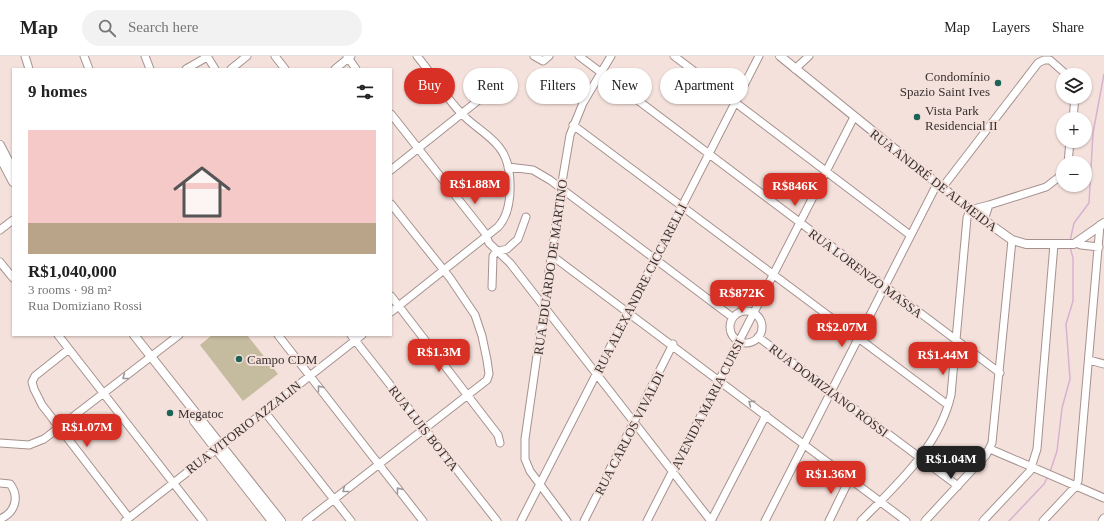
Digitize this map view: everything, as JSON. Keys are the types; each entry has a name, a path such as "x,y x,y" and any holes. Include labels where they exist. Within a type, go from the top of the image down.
{"main road":[{"name":"RUA ANDRÉ DE ALMEIDA","path":"780,56 970,210 1012,240 1021,243 1075,243"},
{"path":"0,145 10,166 12,177"},
{"path":"0,157 10,166"},
{"path":"1075,243 1102,224"},
{"path":"129,336 149,358 218,447 272,521"},
{"path":"135,336 149,358"},
{"path":"218,447 281,521"}],"street":[{"path":"25,56 29,68"},
{"path":"84,56 89,68"},
{"path":"145,56 150,68"},
{"path":"232,68 247,56"},
{"path":"275,56 284,68"},
{"path":"392,311 487,237 500,225 507,213 509,197 508,167 499,146 462,114 417,56"},
{"path":"534,56 543,61 549,56"},
{"name":"RUA LORENZO MASSA","path":"579,56 598,70"},
{"name":"RUA EDUARDO DE MARTINO","path":"603,68 611,56"},
{"path":"674,56 690,68"},
{"name":"RUA ALEXANDRE CICCARELLI","path":"748,78 759,56"},
{"path":"795,69 809,56"},
{"path":"188,68 207,57 213,68"},
{"path":"336,68 349,57 355,68"},
{"path":"765,521 910,235 940,186 1038,63 1044,60 1050,60 1059,68"},
{"name":"RUA EDUARDO DE MARTINO","path":"567,521 539,485 527,465 525,445 543,306 561,188 573,125 582,104 598,76"},
{"path":"392,169 474,104"},
{"name":"RUA LORENZO MASSA","path":"642,104 1000,373"},
{"name":"RUA ALEXANDRE CICCARELLI","path":"521,521 654,258 735,104"},
{"path":"737,104 910,235"},
{"path":"392,115 487,237 489,242 510,263 711,521 766,415"},
{"name":"AVENIDA MARIA CURSI","path":"647,521 854,117"},
{"path":"573,125 948,405"},
{"path":"508,167 533,170 561,188 732,317"},
{"path":"861,521 920,458 933,440 948,405 956,340 967,218 970,210 1046,188 1056,180"},
{"path":"306,521 487,380 487,360 478,320 443,271 392,205"},
{"path":"984,220 989,205"},
{"path":"492,287 492,259 499,251 507,249 518,239 526,217"},
{"path":"0,230 12,221"},
{"path":"1043,521 1076,486 1080,462 1102,224"},
{"path":"925,521 990,450 995,435 1012,240"},
{"path":"1075,243 1081,246 1099,247"},
{"path":"983,521 1030,472 1037,449 1054,244"},
{"path":"551,255 628,310 906,521"},
{"path":"0,262 12,277"},
{"path":"392,297 498,435 500,443"},
{"path":"739,311 753,312 760,319 762,324 758,337 749,343 738,342 730,334 729,328 732,317 739,311"},
{"path":"59,336 203,521"},
{"path":"0,442 29,445 44,439 178,336"},
{"path":"279,336 423,521"},
{"name":"RUA DOMIZIANO ROSSI","path":"758,337 958,486"},
{"name":"RUA VITORIO AZZALIN","path":"127,520 173,482 310,375 353,338"},
{"name":"RUA LUIS BOTTA","path":"353,338 494,520"},
{"name":"RUA CARLOS VIVALDI","path":"584,521 673,344"},
{"path":"69,349 35,376 32,382 34,389 42,405 127,520"},
{"path":"1089,360 1104,364"},
{"path":"264,411 351,521"},
{"path":"990,450 1104,498"},
{"path":"829,521 850,478"},
{"path":"0,482 10,484 13,488 15,503 12,512 0,519"}],"shaded area":[{"name":"Campo CDM","path":"211,336 248,336 278,374 243,401 200,345"}],"waterway":[{"path":"1070,241 1074,223 1089,203 1093,133 1104,74"},
{"path":"1050,472 1057,451 1062,408 1070,379 1066,324 1073,301 1073,258 1070,247"},
{"path":"1009,521 1044,484 1048,476"}],"place":[{"name":"Condomínio Spazio Saint Ives","path":"998,83"},
{"name":"Vista Park Residencial II","path":"917,117"},
{"name":"Campo CDM","path":"239,359"},
{"name":"Megatoc","path":"170,413"}]}
